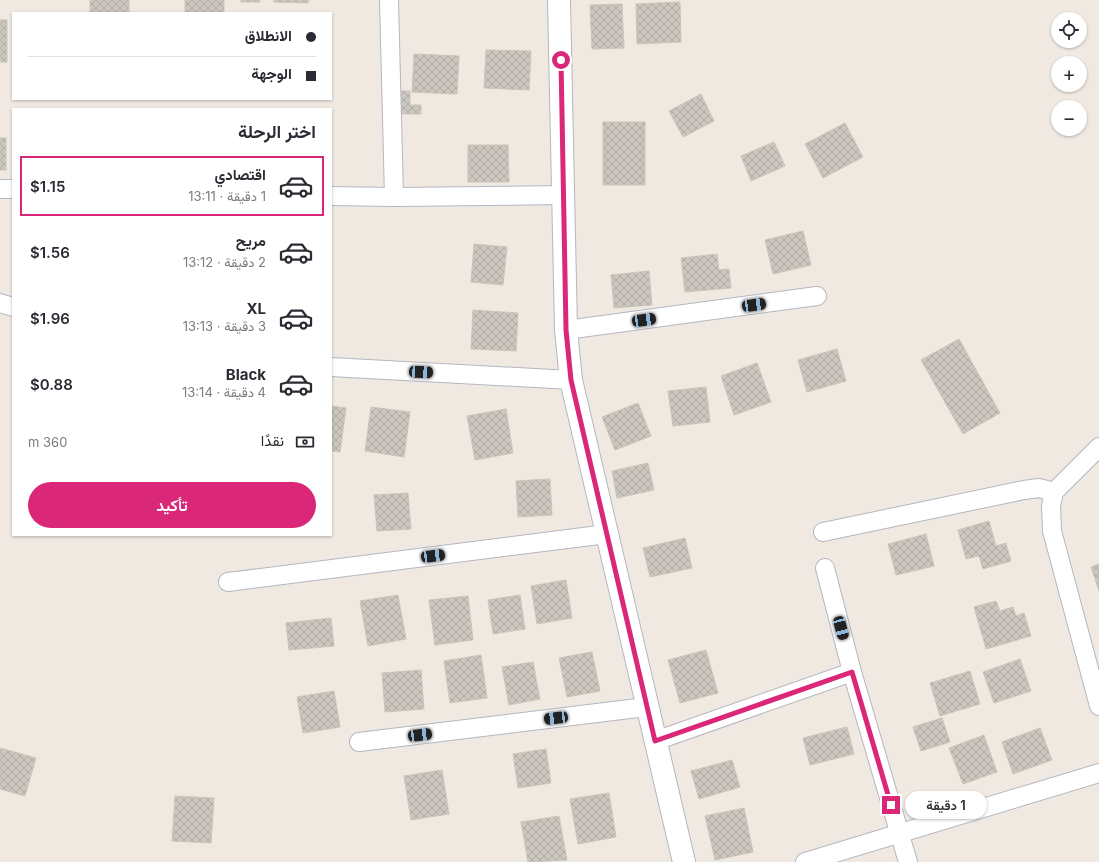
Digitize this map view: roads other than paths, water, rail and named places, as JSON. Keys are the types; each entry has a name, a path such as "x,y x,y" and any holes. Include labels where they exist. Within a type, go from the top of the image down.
{"street":[{"path":"389,0 394,198"},
{"path":"560,0 566,330 571,380 628,622 646,707 684,862"},
{"path":"0,189 12,189"},
{"path":"332,196 394,198 564,195"},
{"path":"566,330 817,296"},
{"path":"0,304 12,307"},
{"path":"332,367 571,380"},
{"path":"1099,447 1054,492 1051,506 1052,531 1099,706"},
{"path":"823,532 1024,490 1039,488 1054,492"},
{"path":"228,582 607,534"},
{"path":"825,568 852,672 908,862"},
{"path":"655,741 852,672"},
{"path":"359,742 646,707"},
{"path":"805,862 1099,773"}]}
